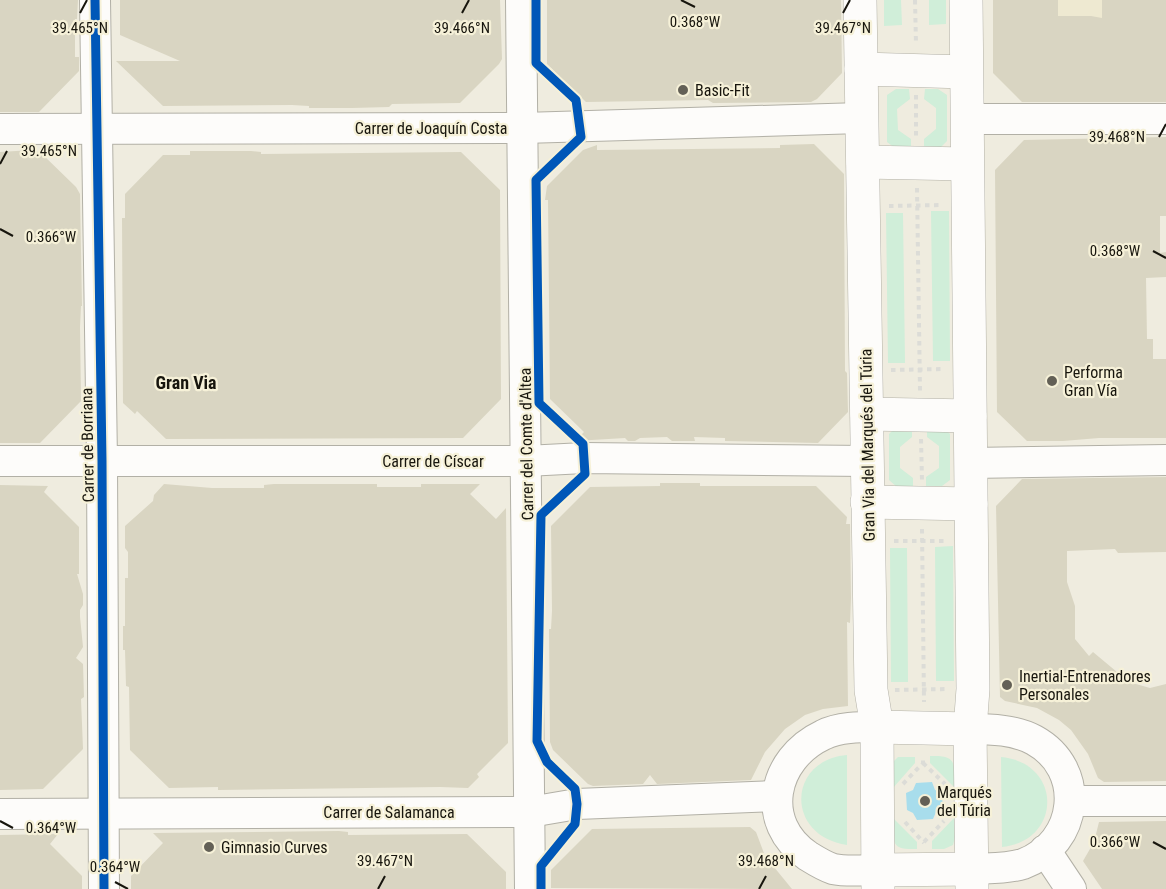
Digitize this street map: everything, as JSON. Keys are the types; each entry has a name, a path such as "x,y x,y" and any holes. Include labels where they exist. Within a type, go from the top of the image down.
{"main road":[{"name":"Gran Via del Marqués del Túria","path":"860,0 867,502 871,690 877,727 878,880"},
{"path":"878,880 972,879 970,729 973,689 966,0"},
{"path":"861,69 966,72"},
{"path":"863,162 967,164"},
{"path":"867,414 970,416"},
{"path":"867,502 971,504"},
{"path":"877,727 970,729"}],"street":[{"name":"Carrer de Borriana","path":"95,0 102,461 104,889"},
{"name":"Carrer del Comte d'Altea","path":"521,0 530,889"},
{"name":"Carrer de Joaquín Costa","path":"0,129 523,128 861,118"},
{"path":"967,119 1166,118"},
{"name":"Carrer de Císcar","path":"0,461 526,461 584,458 867,461"},
{"path":"970,463 1166,460"},
{"path":"877,727 838,730 824,734 807,744 791,759 782,776 776,796 782,825 790,840 800,851 832,868 878,880"},
{"path":"970,729 994,729 1016,733 1034,740 1061,762 1068,781 1071,801 1067,819 1060,832 1045,850 1021,864 994,868 972,879"},
{"name":"Carrer de Salamanca","path":"0,814 530,812 577,804 776,796"},
{"path":"1071,801 1166,801"},
{"path":"1045,850 1071,889"}],"path":[{"path":"915,0 916,54"},
{"path":"916,89 917,148"},
{"path":"917,185 920,391"},
{"path":"886,206 949,205"},
{"path":"888,370 950,369"},
{"path":"921,427 922,486"},
{"path":"922,523 924,709"},
{"path":"890,541 953,541"},
{"path":"891,690 954,689"},
{"path":"896,791 923,763 923,756"},
{"path":"923,763 950,789"},
{"path":"897,815 924,842"},
{"path":"924,853 924,842 950,815"}],"shaded area":[{"path":"1058,0 1102,0 1104,19 1058,16"}],"green space":[{"path":"884,0 901,0 902,25 884,26"},
{"path":"929,0 946,0 946,24 929,25"},
{"path":"896,89 909,89 910,99 897,109 898,130 911,139 911,148 895,148 887,142 887,95"},
{"path":"925,89 938,89 947,95 947,141 940,148 924,148 924,139 936,129 936,108 924,99"},
{"path":"931,211 949,211 950,361 933,361"},
{"path":"886,213 903,213 905,363 888,363"},
{"path":"912,427 912,437 900,447 900,468 913,478 913,487 897,487 889,480 889,434 893,430"},
{"path":"927,428 946,430 950,434 950,480 942,486 926,486 926,477 939,468 939,446 927,437"},
{"path":"953,546 954,681 936,681 935,547"},
{"path":"890,548 907,548 908,682 891,682"},
{"path":"847,755 847,845 827,839 812,828 804,814 801,798 804,783 813,770 827,760"},
{"path":"930,756 950,759 954,766 954,787 930,763"},
{"path":"898,757 915,757 915,763 893,788 892,763"},
{"path":"1001,757 1021,762 1036,773 1044,787 1047,802 1044,817 1036,831 1022,842 1002,847"},
{"path":"955,817 953,845 944,849 932,849 932,841"},
{"path":"893,818 917,842 917,849 897,846 893,833"}],"water":[{"path":"932,782 935,790 942,792 943,809 936,812 933,819 917,820 913,813 907,810 906,793 913,790 916,783"}],"building":[{"path":"0,0 78,0 77,19 75,19 75,57 79,57 79,71 39,112 0,112"},
{"path":"120,0 500,0 502,59 460,103 392,104 389,107 352,108 309,108 309,106 292,105 163,106 116,61 180,61 120,35"},
{"path":"547,0 841,0 842,73 817,99 811,102 713,103 708,100 586,102 547,64"},
{"path":"993,0 1058,0 1058,16 1102,18 1102,0 1166,0 1166,102 1022,102 993,73"},
{"path":"1166,137 1166,216 1160,216 1160,253 1166,252 1166,277 1146,278 1147,339 1153,339 1153,359 1166,359 1166,438 1027,441 997,412 995,170 1024,140"},
{"path":"814,144 844,174 845,371 847,373 848,412 818,443 725,441 725,438 694,437 695,441 672,441 667,437 640,438 635,441 628,441 625,438 575,441 584,432 550,399 548,200 545,200 547,186 583,150 597,145 597,150 780,148 780,145"},
{"path":"32,150 41,153 76,187 80,194 81,401 40,443 0,443 0,152"},
{"path":"190,151 251,151 261,152 261,154 461,152 500,190 501,399 463,438 166,439 137,411 135,414 123,403 122,218 125,218 125,194 163,155 190,155"},
{"path":"1166,477 1166,552 1118,553 1115,549 1067,551 1067,582 1075,606 1075,639 1089,656 1093,652 1129,682 1150,688 1166,684 1166,781 1104,782 1098,778 1088,754 1071,730 1059,720 1037,708 1005,701 1000,697 996,506 1022,479"},
{"path":"660,483 700,483 700,486 816,486 847,517 846,524 850,524 851,598 850,623 847,622 848,706 823,709 805,715 785,729 765,752 751,780 657,784 650,775 643,784 593,786 588,784 553,750 550,742 551,526 590,487 660,486"},
{"path":"164,484 212,488 264,488 264,485 274,484 377,484 377,487 421,487 421,484 480,484 470,494 496,519 506,508 508,743 477,774 479,777 468,788 218,790 218,787 169,788 130,750 129,687 126,686 125,650 123,650 125,578 128,578 125,526 153,501 154,495"},
{"path":"0,485 48,486 44,492 79,527 79,574 77,574 83,594 80,617 83,647 76,658 83,664 84,697 81,699 83,749 43,789 0,790"},
{"path":"1166,821 1166,889 1102,889 1083,861 1094,842 1099,822"},
{"path":"750,827 756,832 765,856 792,889 551,888 551,870 592,829"},
{"path":"348,832 348,835 467,834 506,872 506,889 131,889 131,876 163,843 153,833"},
{"path":"58,834 50,844 82,876 82,889 0,889 0,835"}],"cycle path":[{"path":"95,0 102,461 104,889"},
{"path":"536,0 536,63 576,100 581,137 536,180 539,403 583,444 585,474 541,515 537,741 547,762 575,789 577,804 575,824 541,866 541,889"}],"place":[{"name":"Basic-Fit","path":"683,90"},
{"name":"Performa Gran Vía","path":"1052,381"},
{"name":"Inertial-Entrenadores Personales","path":"1007,685"},
{"name":"Marqués del Túria","path":"925,801"},
{"name":"Gimnasio Curves","path":"209,847"}],"district":[{"name":"Gran Via","path":"186,383"}]}
